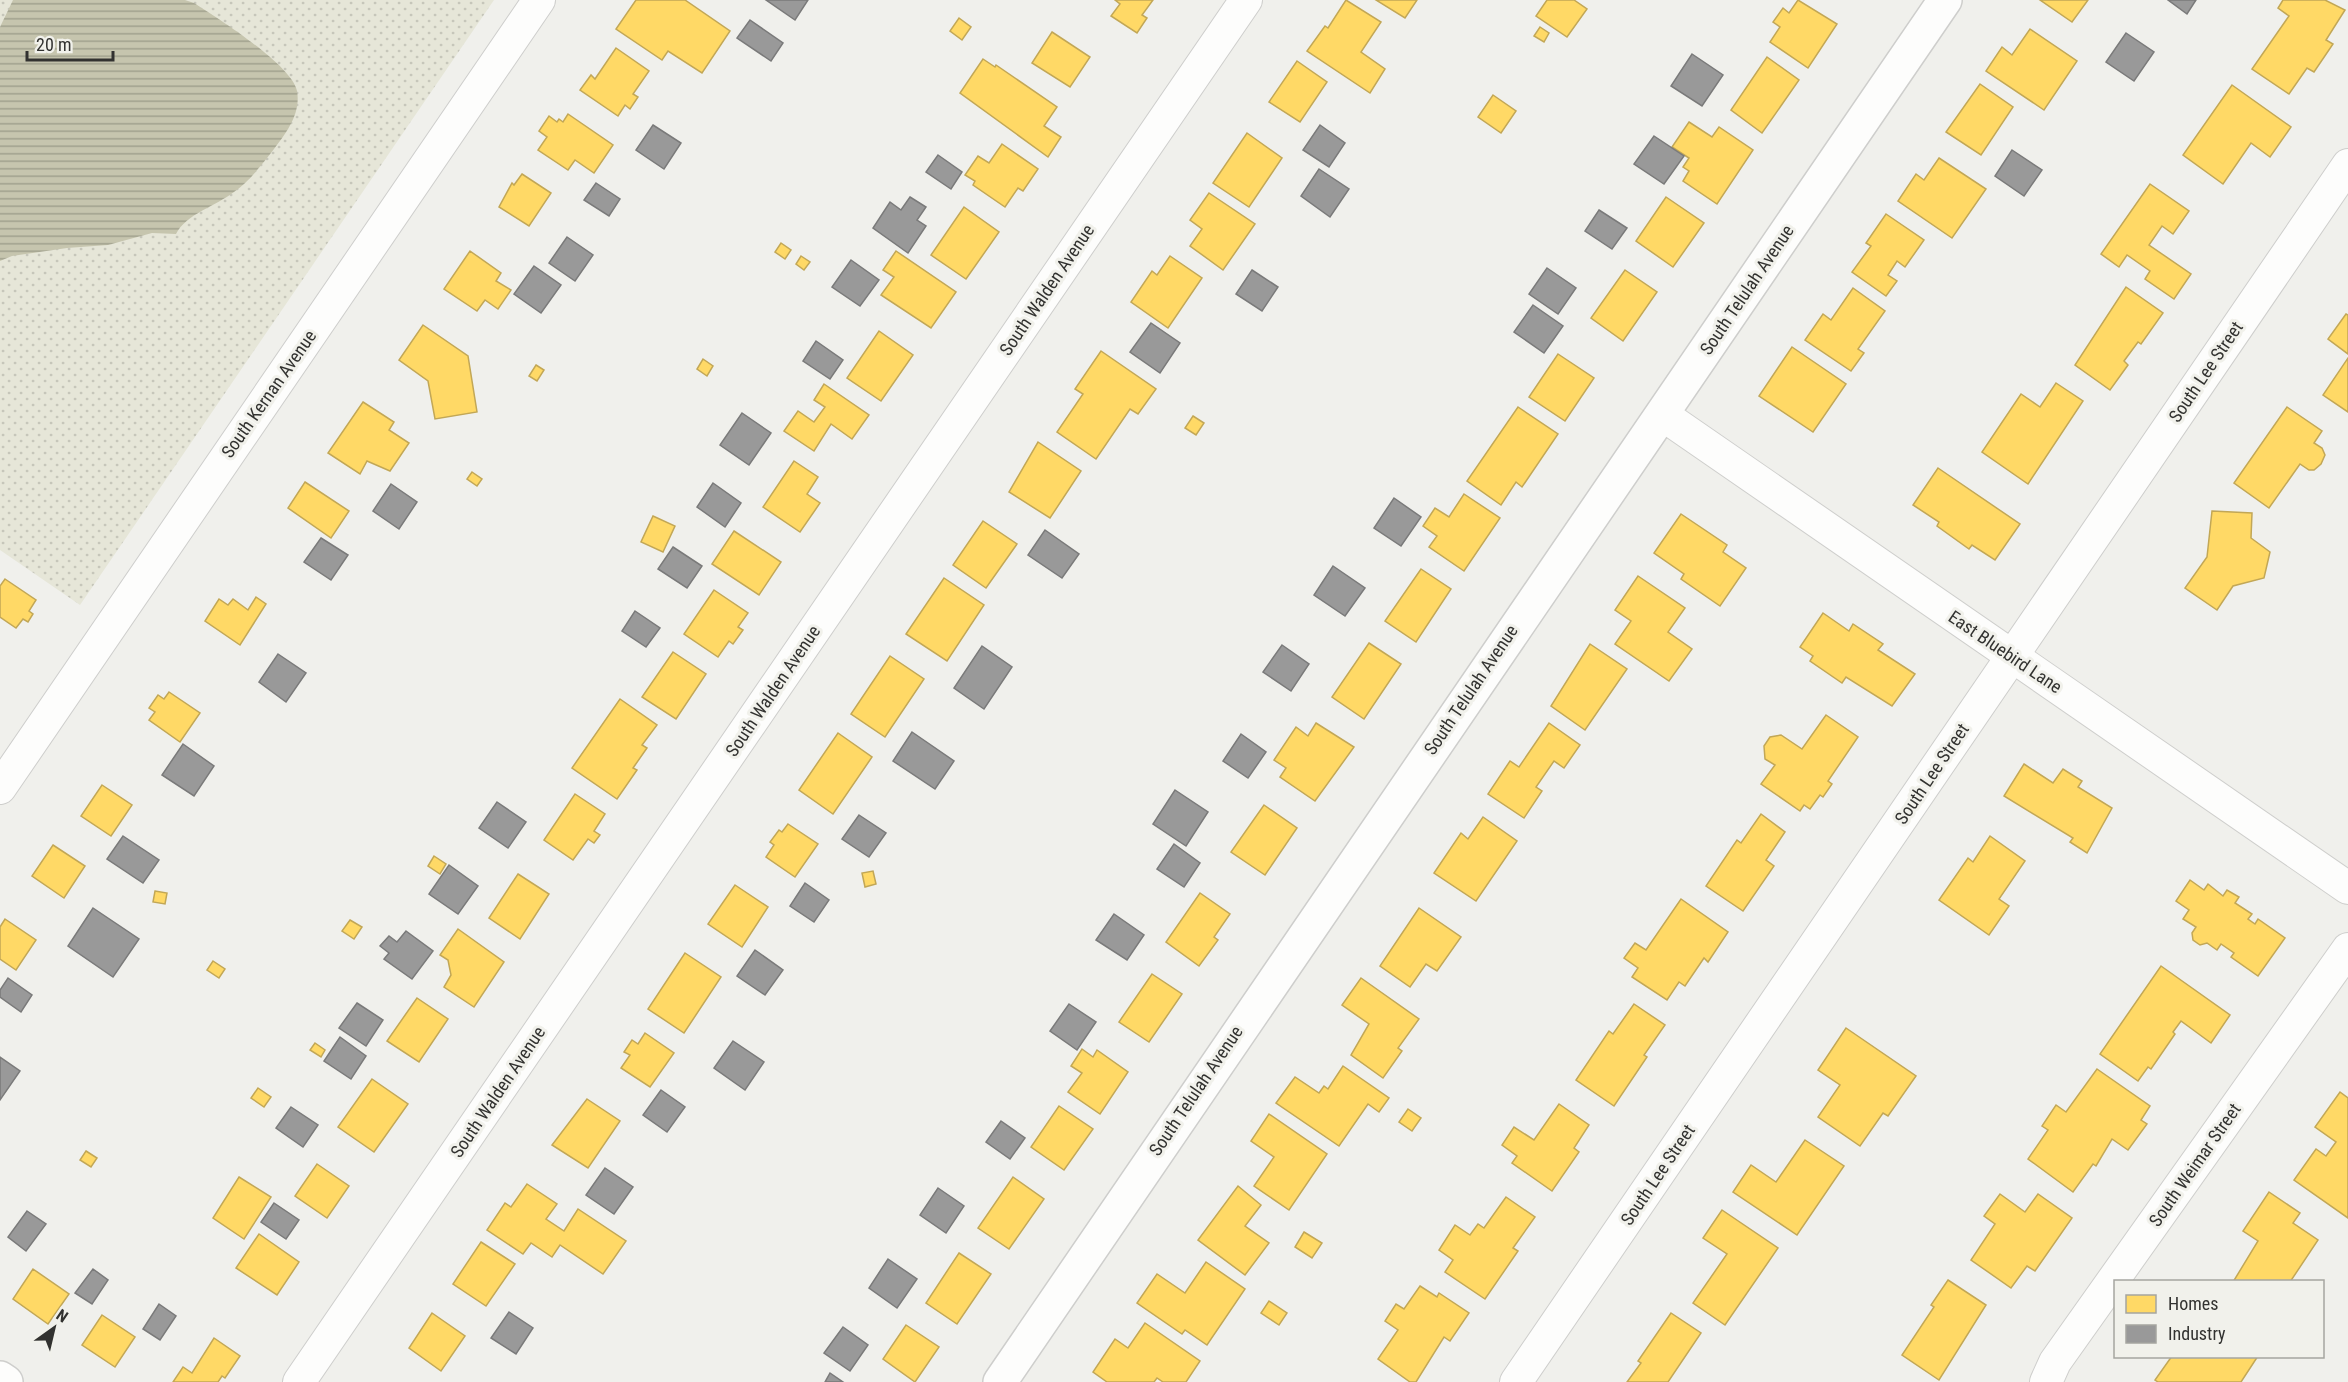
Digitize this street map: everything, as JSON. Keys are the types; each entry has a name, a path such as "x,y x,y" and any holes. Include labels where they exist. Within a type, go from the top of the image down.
{"street":[{"name":"South Kernan Avenue","path":"0,788 539,0"},
{"name":"South Walden Avenue","path":"299,1382 1246,0"},
{"name":"South Telulah Avenue","path":"999,1382 1945,0"},
{"name":"South Lee Street","path":"1516,1382 2348,165"},
{"name":"East Bluebird Lane","path":"1663,415 2348,888"},
{"name":"South Weimar Street","path":"2046,1382 2055,1362 2348,949"},
{"path":"0,1378 6,1382"}],"shaded area":[{"path":"0,0 494,0 80,605 0,550"},
{"path":"13,0 185,0 194,3 252,42 282,68 292,80 297,91 295,115 284,136 240,188 187,221 176,234 152,233 108,245 12,256 0,261 0,27"}],"building: Homes":[{"path":"636,0 685,0 730,31 702,73 668,51 662,60 616,29"},
{"path":"1115,0 1153,0 1142,15 1147,18 1137,33 1111,16 1120,4"},
{"path":"1346,0 1381,22 1361,52 1385,69 1370,93 1307,51 1325,26 1328,28"},
{"path":"1376,0 1417,0 1405,18"},
{"path":"1547,0 1574,0 1587,9 1567,37 1536,16"},
{"path":"1798,0 1837,24 1808,68 1770,42 1780,27 1773,22 1783,8 1789,13"},
{"path":"2040,0 2088,0 2072,22"},
{"path":"2283,0 2325,0 2345,10 2326,40 2333,44 2314,72 2307,68 2289,94 2252,69 2289,16 2278,8"},
{"path":"959,18 971,27 962,40 950,31"},
{"path":"1540,27 1549,33 1544,42 1534,36"},
{"path":"2030,29 2077,61 2044,110 1986,71 2002,47 2012,55"},
{"path":"1052,32 1090,57 1070,87 1032,63"},
{"path":"616,48 649,71 633,94 638,97 630,109 625,105 618,116 580,90 591,75 595,79"},
{"path":"1767,57 1799,80 1762,133 1731,110"},
{"path":"983,59 995,67 996,65 1057,107 1044,126 1061,137 1048,157 960,93"},
{"path":"1297,61 1327,82 1300,122 1269,102"},
{"path":"1980,84 2013,107 1981,155 1946,132"},
{"path":"2232,85 2291,127 2270,157 2251,143 2223,184 2183,155"},
{"path":"1493,95 1516,111 1501,133 1478,117"},
{"path":"568,114 613,145 594,173 575,160 568,170 538,150 547,137 539,131 549,116 557,122 559,119 563,122"},
{"path":"1689,122 1712,137 1719,127 1753,150 1717,204 1683,181 1689,171 1683,167 1689,158 1672,147"},
{"path":"1247,133 1282,158 1249,207 1213,183"},
{"path":"1002,144 1038,169 1023,191 1018,188 1005,207 973,185 975,181 965,175 978,156 989,163"},
{"path":"1939,158 1986,189 1952,238 1898,201 1916,174 1924,180"},
{"path":"522,174 551,193 529,226 499,207 512,183 514,185"},
{"path":"2150,184 2189,211 2173,234 2162,226 2149,245 2191,274 2174,299 2145,279 2150,271 2127,255 2119,267 2101,254"},
{"path":"1209,193 1255,224 1223,270 1190,246 1202,229 1190,220"},
{"path":"1666,197 1704,223 1673,267 1636,241"},
{"path":"964,207 999,232 966,279 931,255"},
{"path":"1886,214 1924,240 1905,267 1897,261 1888,275 1897,281 1886,296 1852,272 1871,246 1866,243"},
{"path":"781,243 791,250 785,259 775,252"},
{"path":"470,251 501,273 496,281 511,290 498,309 485,300 477,311 444,289"},
{"path":"896,251 956,292 931,328 881,295 894,277 883,270"},
{"path":"801,256 810,262 804,270 796,264"},
{"path":"1170,256 1202,278 1168,328 1131,302 1152,271 1157,275"},
{"path":"1625,270 1657,292 1623,341 1591,318"},
{"path":"2126,287 2163,313 2141,344 2138,342 2124,361 2128,365 2110,390 2075,365"},
{"path":"1853,288 1885,311 1858,349 1864,353 1851,371 1805,340 1823,314 1831,320"},
{"path":"2346,314 2348,315 2348,354 2328,339"},
{"path":"423,325 468,356 477,412 435,419 428,381 399,360"},
{"path":"879,331 913,355 881,401 847,378"},
{"path":"1792,347 1846,384 1813,432 1759,396"},
{"path":"1101,351 1156,389 1138,414 1130,409 1096,459 1057,432 1083,394 1075,389"},
{"path":"1558,354 1594,378 1565,421 1529,397"},
{"path":"2348,358 2348,412 2323,395"},
{"path":"703,359 713,366 707,376 697,369"},
{"path":"536,365 544,370 537,381 529,376"},
{"path":"2056,383 2083,401 2028,484 1982,452 2021,394 2040,407"},
{"path":"824,384 869,415 852,439 831,424 814,451 784,431 798,411 814,422 825,407 814,400"},
{"path":"363,402 394,422 389,430 409,443 390,471 367,461 360,474 328,453"},
{"path":"1518,407 1558,434 1522,487 1516,482 1501,505 1467,481"},
{"path":"2287,407 2322,431 2314,443 2322,448 2325,455 2321,464 2314,470 2309,470 2300,464 2269,508 2234,483"},
{"path":"1193,416 1204,423 1196,435 1185,428"},
{"path":"1038,442 1081,471 1050,518 1009,492"},
{"path":"794,461 818,477 807,494 820,503 800,532 763,507"},
{"path":"1938,468 2020,524 1995,560 1972,545 1969,549 1937,526 1939,522 1913,505"},
{"path":"472,472 482,479 477,486 467,479"},
{"path":"305,482 349,511 331,538 288,508"},
{"path":"1464,494 1500,518 1464,571 1429,547 1437,536 1423,526 1435,508 1449,517"},
{"path":"2212,511 2252,513 2251,538 2270,552 2264,578 2233,586 2217,610 2185,588 2207,557"},
{"path":"1681,514 1727,545 1723,552 1746,568 1720,606 1681,579 1684,574 1654,553"},
{"path":"653,516 675,526 663,552 641,542"},
{"path":"983,521 1017,544 986,588 953,565"},
{"path":"734,531 781,562 759,595 712,564"},
{"path":"1421,569 1451,589 1416,642 1385,621"},
{"path":"1638,576 1685,608 1668,632 1692,649 1669,681 1615,644 1631,621 1615,610"},
{"path":"944,578 984,605 947,661 906,634"},
{"path":"5,579 36,600 29,611 33,614 28,622 23,619 16,628 0,617 0,586"},
{"path":"714,590 748,613 738,627 743,630 733,644 729,641 718,657 684,634"},
{"path":"256,597 266,604 240,645 205,621 219,599 228,605 233,599 248,610"},
{"path":"1823,613 1849,631 1853,624 1883,644 1878,650 1915,674 1892,706 1846,677 1842,683 1810,661 1813,656 1800,647"},
{"path":"1369,643 1401,664 1364,719 1332,697"},
{"path":"1590,644 1627,669 1585,730 1551,706"},
{"path":"673,652 706,674 676,719 642,697"},
{"path":"890,656 924,679 885,737 851,714"},
{"path":"169,692 200,713 180,742 149,720 155,712 149,708 158,695 164,699"},
{"path":"620,699 657,725 642,745 647,748 633,768 637,770 617,799 572,768"},
{"path":"1826,715 1858,737 1828,781 1832,784 1823,797 1820,795 1810,809 1804,805 1800,811 1761,784 1775,765 1765,759 1764,746 1770,737 1781,735 1802,749"},
{"path":"1316,723 1354,747 1315,801 1280,777 1286,768 1274,760 1296,727 1308,736"},
{"path":"1549,723 1580,745 1564,768 1554,761 1536,787 1542,791 1524,818 1488,794 1510,761 1519,767"},
{"path":"838,733 872,757 833,814 799,790"},
{"path":"2024,764 2053,783 2063,769 2082,781 2078,787 2112,808 2087,853 2070,842 2073,838 2004,796"},
{"path":"102,785 132,805 111,836 81,816"},
{"path":"575,794 605,814 594,831 600,835 594,843 588,839 573,860 544,840"},
{"path":"1264,805 1297,828 1265,875 1231,852"},
{"path":"1761,814 1785,832 1766,860 1774,866 1743,911 1706,886 1737,840 1741,843"},
{"path":"1483,817 1517,841 1476,901 1434,873 1461,833 1468,839"},
{"path":"788,824 818,844 795,877 766,857 774,845 770,842 779,830 782,832"},
{"path":"1990,836 2025,861 1999,899 2009,906 1989,935 1939,900 1968,858 1973,862"},
{"path":"53,845 85,866 64,898 32,876"},
{"path":"434,856 446,864 440,874 428,866"},
{"path":"873,871 876,884 865,887 862,873"},
{"path":"518,874 549,894 520,939 489,918"},
{"path":"2190,880 2204,890 2208,884 2223,896 2227,890 2239,897 2235,903 2252,914 2248,919 2255,924 2258,919 2285,938 2258,976 2231,957 2234,953 2221,944 2217,950 2207,943 2200,945 2193,940 2192,933 2196,927 2183,919 2189,910 2176,901"},
{"path":"735,885 768,907 742,947 708,924"},
{"path":"155,891 167,893 165,904 153,902"},
{"path":"1200,893 1230,914 1214,937 1218,940 1199,966 1166,942"},
{"path":"1681,899 1728,932 1708,962 1704,958 1685,986 1679,982 1667,1000 1632,977 1638,968 1624,958 1635,943 1646,950"},
{"path":"1419,908 1461,937 1437,971 1426,964 1410,987 1380,966"},
{"path":"5,919 36,940 16,970 0,959 0,927"},
{"path":"350,920 362,927 354,939 342,931"},
{"path":"458,929 504,962 474,1007 444,987 451,975 448,960 440,955"},
{"path":"685,953 721,977 684,1033 648,1009"},
{"path":"213,961 225,969 219,978 207,970"},
{"path":"2161,966 2230,1015 2211,1043 2181,1021 2173,1032 2175,1034 2151,1069 2148,1067 2138,1081 2100,1054"},
{"path":"1152,974 1182,994 1149,1042 1119,1022"},
{"path":"1361,978 1419,1019 1398,1048 1402,1051 1383,1078 1351,1055 1369,1024 1342,1005"},
{"path":"417,998 448,1019 419,1062 387,1041"},
{"path":"1634,1004 1665,1025 1644,1055 1647,1057 1614,1106 1576,1080 1609,1031 1613,1034"},
{"path":"1846,1028 1916,1076 1888,1116 1883,1113 1860,1146 1818,1117 1840,1085 1818,1070"},
{"path":"645,1033 674,1053 650,1087 621,1068 630,1055 624,1052 632,1040 638,1044"},
{"path":"315,1043 325,1050 321,1057 310,1050"},
{"path":"1082,1049 1093,1057 1097,1050 1128,1072 1100,1114 1068,1092 1082,1073 1071,1066"},
{"path":"1343,1066 1389,1098 1379,1112 1368,1104 1339,1146 1276,1103 1295,1077 1319,1093 1324,1086 1328,1089"},
{"path":"2097,1069 2150,1106 2141,1120 2147,1124 2128,1150 2112,1139 2096,1166 2093,1164 2073,1192 2028,1159 2048,1130 2042,1126 2056,1105 2066,1112"},
{"path":"372,1079 408,1104 374,1152 338,1127"},
{"path":"258,1088 271,1097 264,1107 251,1098"},
{"path":"2340,1092 2348,1098 2348,1218 2294,1180 2316,1149 2326,1156 2336,1142 2315,1127"},
{"path":"587,1099 620,1121 588,1168 552,1145"},
{"path":"1559,1104 1589,1125 1574,1148 1579,1152 1552,1191 1512,1163 1517,1156 1502,1145 1514,1127 1534,1140"},
{"path":"1059,1106 1093,1129 1064,1170 1031,1147"},
{"path":"1408,1109 1421,1118 1412,1131 1399,1122"},
{"path":"1269,1114 1327,1154 1289,1210 1254,1186 1274,1157 1251,1141"},
{"path":"1805,1140 1844,1166 1797,1235 1733,1192 1751,1165 1776,1182"},
{"path":"86,1151 97,1158 91,1167 80,1160"},
{"path":"317,1164 349,1186 327,1218 295,1196"},
{"path":"239,1177 271,1197 244,1239 213,1218"},
{"path":"1013,1177 1044,1199 1009,1249 978,1228"},
{"path":"527,1184 557,1204 546,1219 564,1231 578,1209 626,1241 603,1274 560,1245 552,1257 531,1243 523,1254 487,1230 505,1203 511,1207"},
{"path":"1238,1186 1261,1205 1245,1226 1269,1243 1245,1275 1198,1240"},
{"path":"2269,1192 2300,1213 2293,1223 2318,1240 2291,1280 2234,1280 2258,1241 2243,1231"},
{"path":"2000,1194 2025,1212 2038,1194 2072,1218 2035,1271 2027,1266 2011,1288 1971,1260 1995,1224 1984,1216"},
{"path":"1506,1197 1535,1217 1513,1248 1518,1251 1485,1299 1445,1272 1453,1260 1439,1250 1455,1225 1470,1235 1478,1224 1484,1228"},
{"path":"1722,1210 1778,1248 1725,1325 1693,1303 1727,1254 1703,1238"},
{"path":"1304,1232 1322,1243 1312,1258 1295,1247"},
{"path":"259,1234 299,1262 277,1295 236,1268"},
{"path":"481,1242 515,1264 486,1306 453,1284"},
{"path":"959,1253 991,1274 957,1324 926,1303"},
{"path":"1206,1262 1245,1289 1207,1345 1185,1330 1182,1334 1137,1303 1157,1274 1185,1293"},
{"path":"33,1269 69,1294 48,1324 13,1299"},
{"path":"1948,1280 1986,1305 1939,1380 1902,1355 1934,1307 1931,1305"},
{"path":"1420,1286 1437,1297 1439,1293 1469,1313 1450,1341 1444,1337 1416,1382 1410,1382 1378,1359 1398,1330 1385,1321 1396,1304 1404,1309"},
{"path":"1269,1301 1287,1313 1279,1325 1261,1313"},
{"path":"432,1313 465,1336 441,1371 409,1348"},
{"path":"1671,1313 1701,1333 1668,1382 1627,1382 1641,1363 1638,1361"},
{"path":"102,1315 135,1337 115,1367 82,1345"},
{"path":"1145,1323 1200,1361 1186,1382 1163,1382 1157,1378 1154,1382 1107,1382 1093,1372 1115,1339 1128,1348"},
{"path":"906,1325 939,1347 915,1382 883,1359"},
{"path":"214,1338 240,1356 225,1378 222,1376 218,1382 173,1382 183,1367 192,1373"},
{"path":"2171,1358 2257,1358 2241,1382 2158,1382 2155,1380"}],"building: Industry":[{"path":"766,0 808,0 795,20"},
{"path":"2168,0 2196,0 2187,14"},
{"path":"750,20 783,43 771,61 737,38"},
{"path":"2126,33 2154,52 2134,81 2106,62"},
{"path":"1692,54 1723,75 1702,106 1671,86"},
{"path":"653,125 681,143 664,169 636,150"},
{"path":"1320,125 1345,143 1329,167 1303,150"},
{"path":"1654,136 1684,156 1664,184 1634,164"},
{"path":"2012,150 2042,170 2024,196 1995,176"},
{"path":"938,155 962,172 951,189 926,172"},
{"path":"1319,169 1349,189 1330,217 1301,196"},
{"path":"596,183 620,199 609,216 584,200"},
{"path":"910,197 926,207 917,220 926,226 908,253 873,228 890,202 901,210"},
{"path":"1599,210 1627,228 1612,249 1585,231"},
{"path":"567,237 593,255 575,281 549,263"},
{"path":"851,260 879,280 860,306 832,287"},
{"path":"534,266 561,285 541,313 514,294"},
{"path":"1547,268 1576,288 1558,314 1529,294"},
{"path":"1252,270 1278,287 1262,311 1236,294"},
{"path":"1533,305 1563,326 1544,353 1514,332"},
{"path":"1151,323 1180,343 1160,373 1130,352"},
{"path":"816,341 843,360 830,379 803,361"},
{"path":"742,413 771,433 749,465 720,445"},
{"path":"713,483 741,503 725,527 697,507"},
{"path":"391,484 417,502 399,529 373,511"},
{"path":"1394,498 1421,517 1401,546 1374,528"},
{"path":"1045,530 1079,554 1062,578 1028,555"},
{"path":"321,538 348,555 331,580 304,562"},
{"path":"673,547 702,566 687,588 658,569"},
{"path":"1333,566 1365,588 1345,616 1314,595"},
{"path":"635,611 660,628 646,647 622,631"},
{"path":"1282,645 1309,664 1291,691 1263,672"},
{"path":"982,646 1012,667 984,709 954,688"},
{"path":"278,654 306,673 286,702 259,682"},
{"path":"912,732 954,761 935,789 893,761"},
{"path":"1241,734 1266,752 1248,778 1223,761"},
{"path":"183,744 214,766 194,796 162,775"},
{"path":"1175,790 1208,812 1186,846 1153,824"},
{"path":"497,802 526,822 508,848 479,828"},
{"path":"859,815 886,833 869,857 842,839"},
{"path":"123,836 159,860 143,883 107,859"},
{"path":"1174,844 1200,863 1184,887 1157,869"},
{"path":"449,865 478,886 458,914 429,894"},
{"path":"805,883 829,900 814,922 790,906"},
{"path":"93,908 139,939 113,977 68,946"},
{"path":"1114,914 1144,935 1127,960 1096,940"},
{"path":"406,931 433,951 412,979 384,959 389,953 380,946 389,936 397,942"},
{"path":"755,950 783,970 765,995 737,976"},
{"path":"8,978 32,995 21,1012 0,997 0,990"},
{"path":"357,1003 383,1020 366,1046 339,1028"},
{"path":"1069,1004 1096,1022 1077,1050 1050,1031"},
{"path":"340,1037 366,1056 351,1079 324,1061"},
{"path":"733,1041 764,1062 745,1090 714,1068"},
{"path":"0,1057 20,1071 0,1100"},
{"path":"661,1090 685,1107 667,1132 643,1115"},
{"path":"291,1107 318,1125 303,1147 276,1128"},
{"path":"1001,1121 1025,1138 1010,1159 986,1142"},
{"path":"605,1168 633,1187 614,1214 586,1195"},
{"path":"938,1188 964,1206 946,1233 920,1215"},
{"path":"274,1203 299,1220 286,1239 261,1222"},
{"path":"27,1211 46,1224 26,1251 8,1237"},
{"path":"888,1259 917,1279 897,1308 869,1288"},
{"path":"93,1269 108,1280 92,1304 75,1293"},
{"path":"159,1304 176,1316 160,1340 143,1329"},
{"path":"509,1312 533,1328 516,1354 491,1338"},
{"path":"843,1327 868,1345 850,1371 824,1353"},
{"path":"830,1373 843,1382 825,1382"}]}
